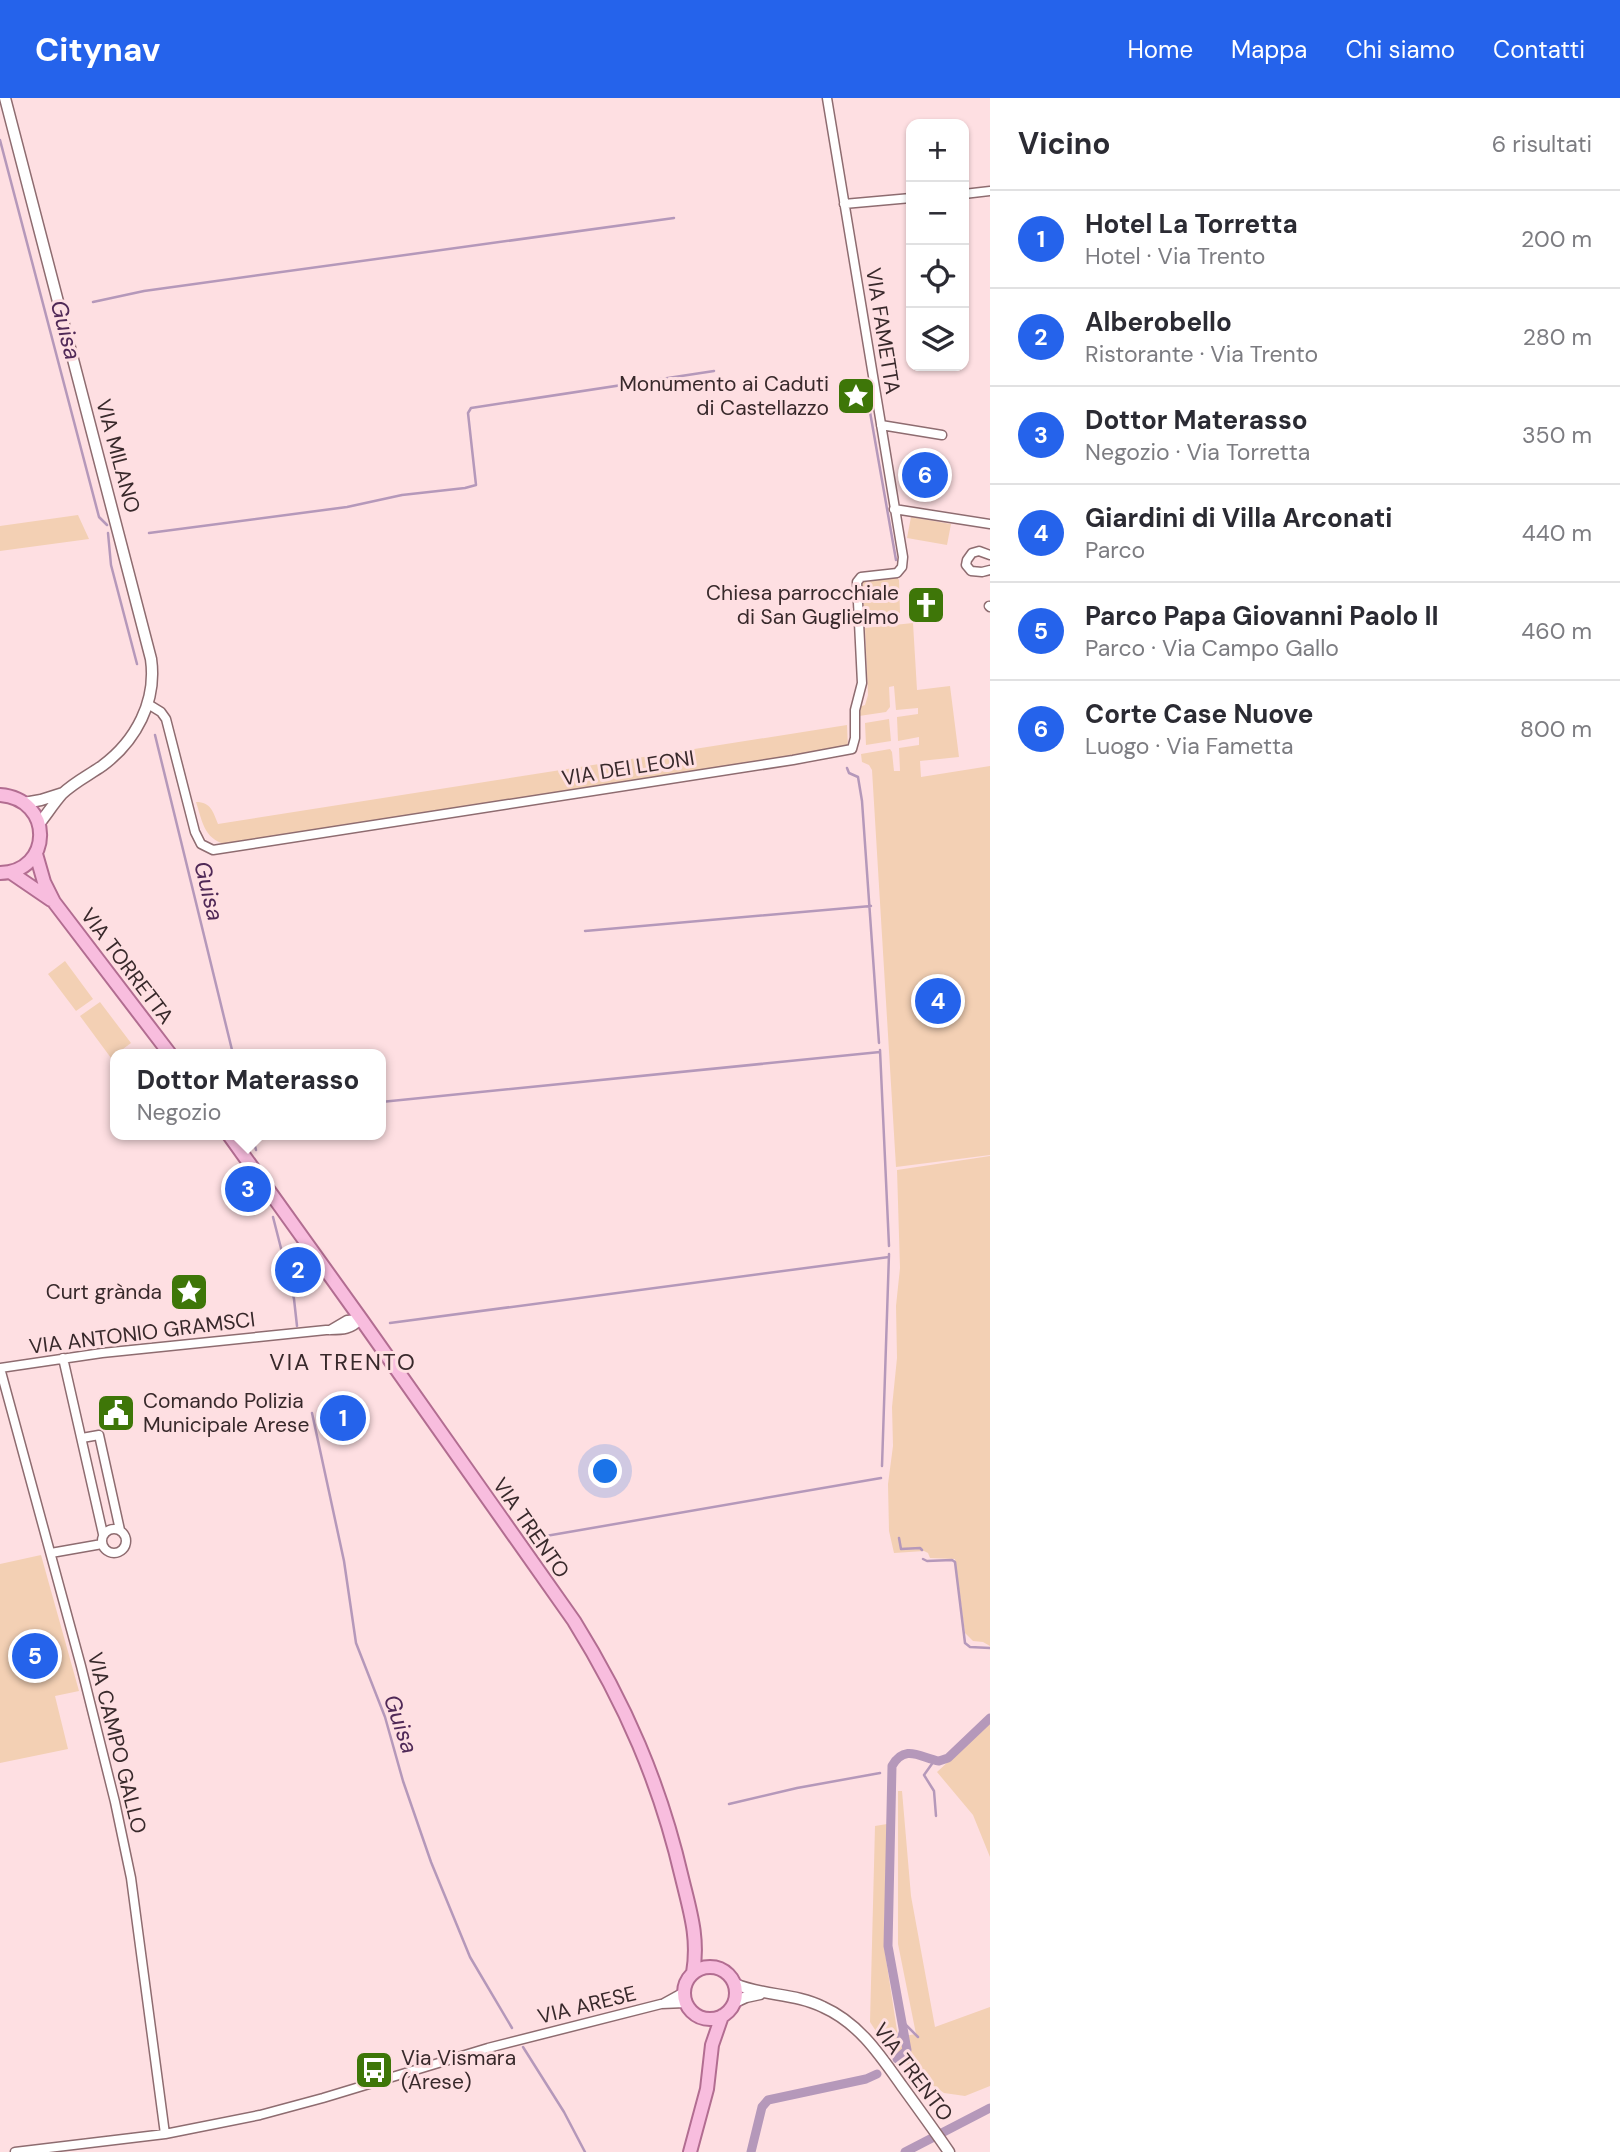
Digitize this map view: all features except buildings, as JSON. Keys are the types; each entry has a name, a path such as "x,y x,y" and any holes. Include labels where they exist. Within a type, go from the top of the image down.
{"main road":[{"path":"0,795 10,796 34,812 40,824 41,839 36,854 25,866 5,873"},
{"name":"VIA TORRETTA","path":"36,854 44,882 54,902 166,1049"},
{"name":"VIA TORRETTA","path":"5,873 39,890 54,902"},
{"name":"VIA TRENTO","path":"233,1140 574,1622 602,1667 626,1714 655,1782 696,1935 715,1967 725,1971 735,1984"},
{"name":"VIA TRENTO","path":"685,1998 686,1982 693,1973 696,1935"},
{"path":"693,1973 715,1967"},
{"path":"690,2152 707,2089 712,2045 722,2017 735,2002 735,1984"},
{"path":"685,1998 690,2010 703,2018 722,2017"},
{"path":"703,2018 712,2045"}],"street":[{"name":"VIA MILANO","path":"5,98 151,659 152,679 148,704 137,727 121,750 64,793"},
{"name":"VIA FAMETTA","path":"827,98 902,552 901,570"},
{"path":"969,193 990,191"},
{"path":"844,204 906,198"},
{"path":"881,425 942,435"},
{"path":"894,509 990,524"},
{"path":"990,555 979,551 972,552 966,565 971,571 990,570"},
{"name":"VIA DEI LEONI","path":"148,704 158,709 166,719 199,841 214,850 849,750 855,742 855,710 862,687 857,582 861,577 894,574 901,570"},
{"path":"24,803 64,793"},
{"path":"40,824 64,793"},
{"name":"VIA ANTONIO GRAMSCI","path":"0,1368 62,1358 330,1330 347,1320 361,1319"},
{"path":"62,1358 103,1534 102,1544 104,1549 111,1553 121,1551 126,1539 120,1530 99,1435 82,1438"},
{"name":"VIA CAMPO GALLO","path":"0,1368 115,1802 131,1878 165,2134"},
{"path":"103,1534 109,1530 120,1530"},
{"path":"51,1553 102,1544"},
{"name":"VIA TRENTO","path":"735,1984 764,1994"},
{"name":"VIA TRENTO","path":"735,2002 764,1994 789,1996 823,2006 852,2025 874,2047 948,2151"},
{"name":"VIA ARESE","path":"15,2152 165,2134 279,2110 521,2040 685,1998"}],"shaded area":[{"path":"78,515 89,539 0,551 0,526"},
{"path":"911,517 951,524 947,545 907,538"},
{"path":"897,577 900,613 865,616 861,583"},
{"path":"913,623 917,690 950,686 959,757 920,761 921,777 990,766 990,1155 896,1167 872,770 862,762 861,754 890,749 894,771 900,771 899,748 919,745 919,737 898,741 897,717 918,714 918,708 896,710 894,686 889,687 890,707 886,712 859,716 859,707 865,705 868,695 865,628"},
{"path":"889,719 891,741 866,745 865,723"},
{"path":"847,725 848,749 225,844 208,833 196,802 208,806 218,824"},
{"path":"65,961 93,999 76,1011 48,974"},
{"path":"100,1002 131,1043 123,1049 110,1049 110,1057 80,1016"},
{"path":"990,1156 990,1646 973,1641 965,1633 955,1559 930,1558 924,1551 894,1553 889,1531 888,1484 893,1446 892,1407 897,1358 896,1306 900,1268 897,1170"},
{"path":"41,1555 79,1691 55,1696 68,1749 0,1763 0,1564"},
{"path":"990,1723 990,1857 973,1815 937,1772"},
{"path":"898,1791 902,1791 911,1896 935,2027 990,2007 990,2086 965,2096 944,2093 921,2077 887,2048 870,2022 875,1826 887,1824 884,1946 898,2037 916,2034 898,1944"}],"waterway":[{"name":"Guisa","path":"0,140 99,517 107,525"},
{"path":"93,302 144,291 674,218"},
{"path":"149,533 347,507 402,495 476,485 468,413 471,408 714,371"},
{"path":"870,412 896,560"},
{"name":"Guisa","path":"108,533 111,565 137,664"},
{"name":"Guisa","path":"155,735 232,1049"},
{"path":"847,768 849,773 858,777 862,801 879,1043"},
{"path":"585,931 871,906"},
{"path":"880,1050 889,1246"},
{"path":"386,1101 880,1052"},
{"name":"Guisa","path":"253,1140 256,1150"},
{"name":"Guisa","path":"273,1217 294,1299 297,1326"},
{"path":"882,1466 889,1254"},
{"path":"390,1323 889,1257"},
{"name":"Guisa","path":"312,1413 344,1561 356,1643 385,1717 403,1781 431,1862 470,1957 512,2028"},
{"path":"540,1537 881,1478"},
{"path":"899,1538 901,1549 922,1550"},
{"path":"923,1559 955,1562 965,1643 970,1647 990,1648"},
{"path":"897,2059 907,2050 888,1946 892,1766 902,1755 908,1754 939,1761 948,1758 990,1718"},
{"path":"934,1761 924,1775 934,1791 936,1816"},
{"path":"729,1804 880,1773"},
{"path":"901,2020 918,2037"},
{"path":"896,2045 902,2025"},
{"name":"Guisa","path":"523,2047 564,2112 585,2152"},
{"path":"751,2152 762,2107 768,2100 866,2079 877,2074"},
{"path":"905,2152 990,2108"}],"place":[{"name":"Monumento ai Caduti di Castellazzo","path":"856,396"},
{"name":"Corte Case Nuove","path":"925,475"},
{"name":"Chiesa parrocchiale di San Guglielmo","path":"926,605"},
{"name":"Giardini di Villa Arconati","path":"938,1001"},
{"name":"Dottor Materasso","path":"248,1189"},
{"name":"Alberobello","path":"298,1270"},
{"name":"Curt grànda","path":"189,1292"},
{"name":"Comando Polizia Municipale Arese","path":"116,1413"},
{"name":"Hotel La Torretta","path":"343,1418"},
{"name":"Parco Papa Giovanni Paolo II","path":"35,1656"},
{"name":"Via Vismara (Arese)","path":"374,2070"}],"district":[{"name":"VIA TRENTO","path":"343,1362"}]}
